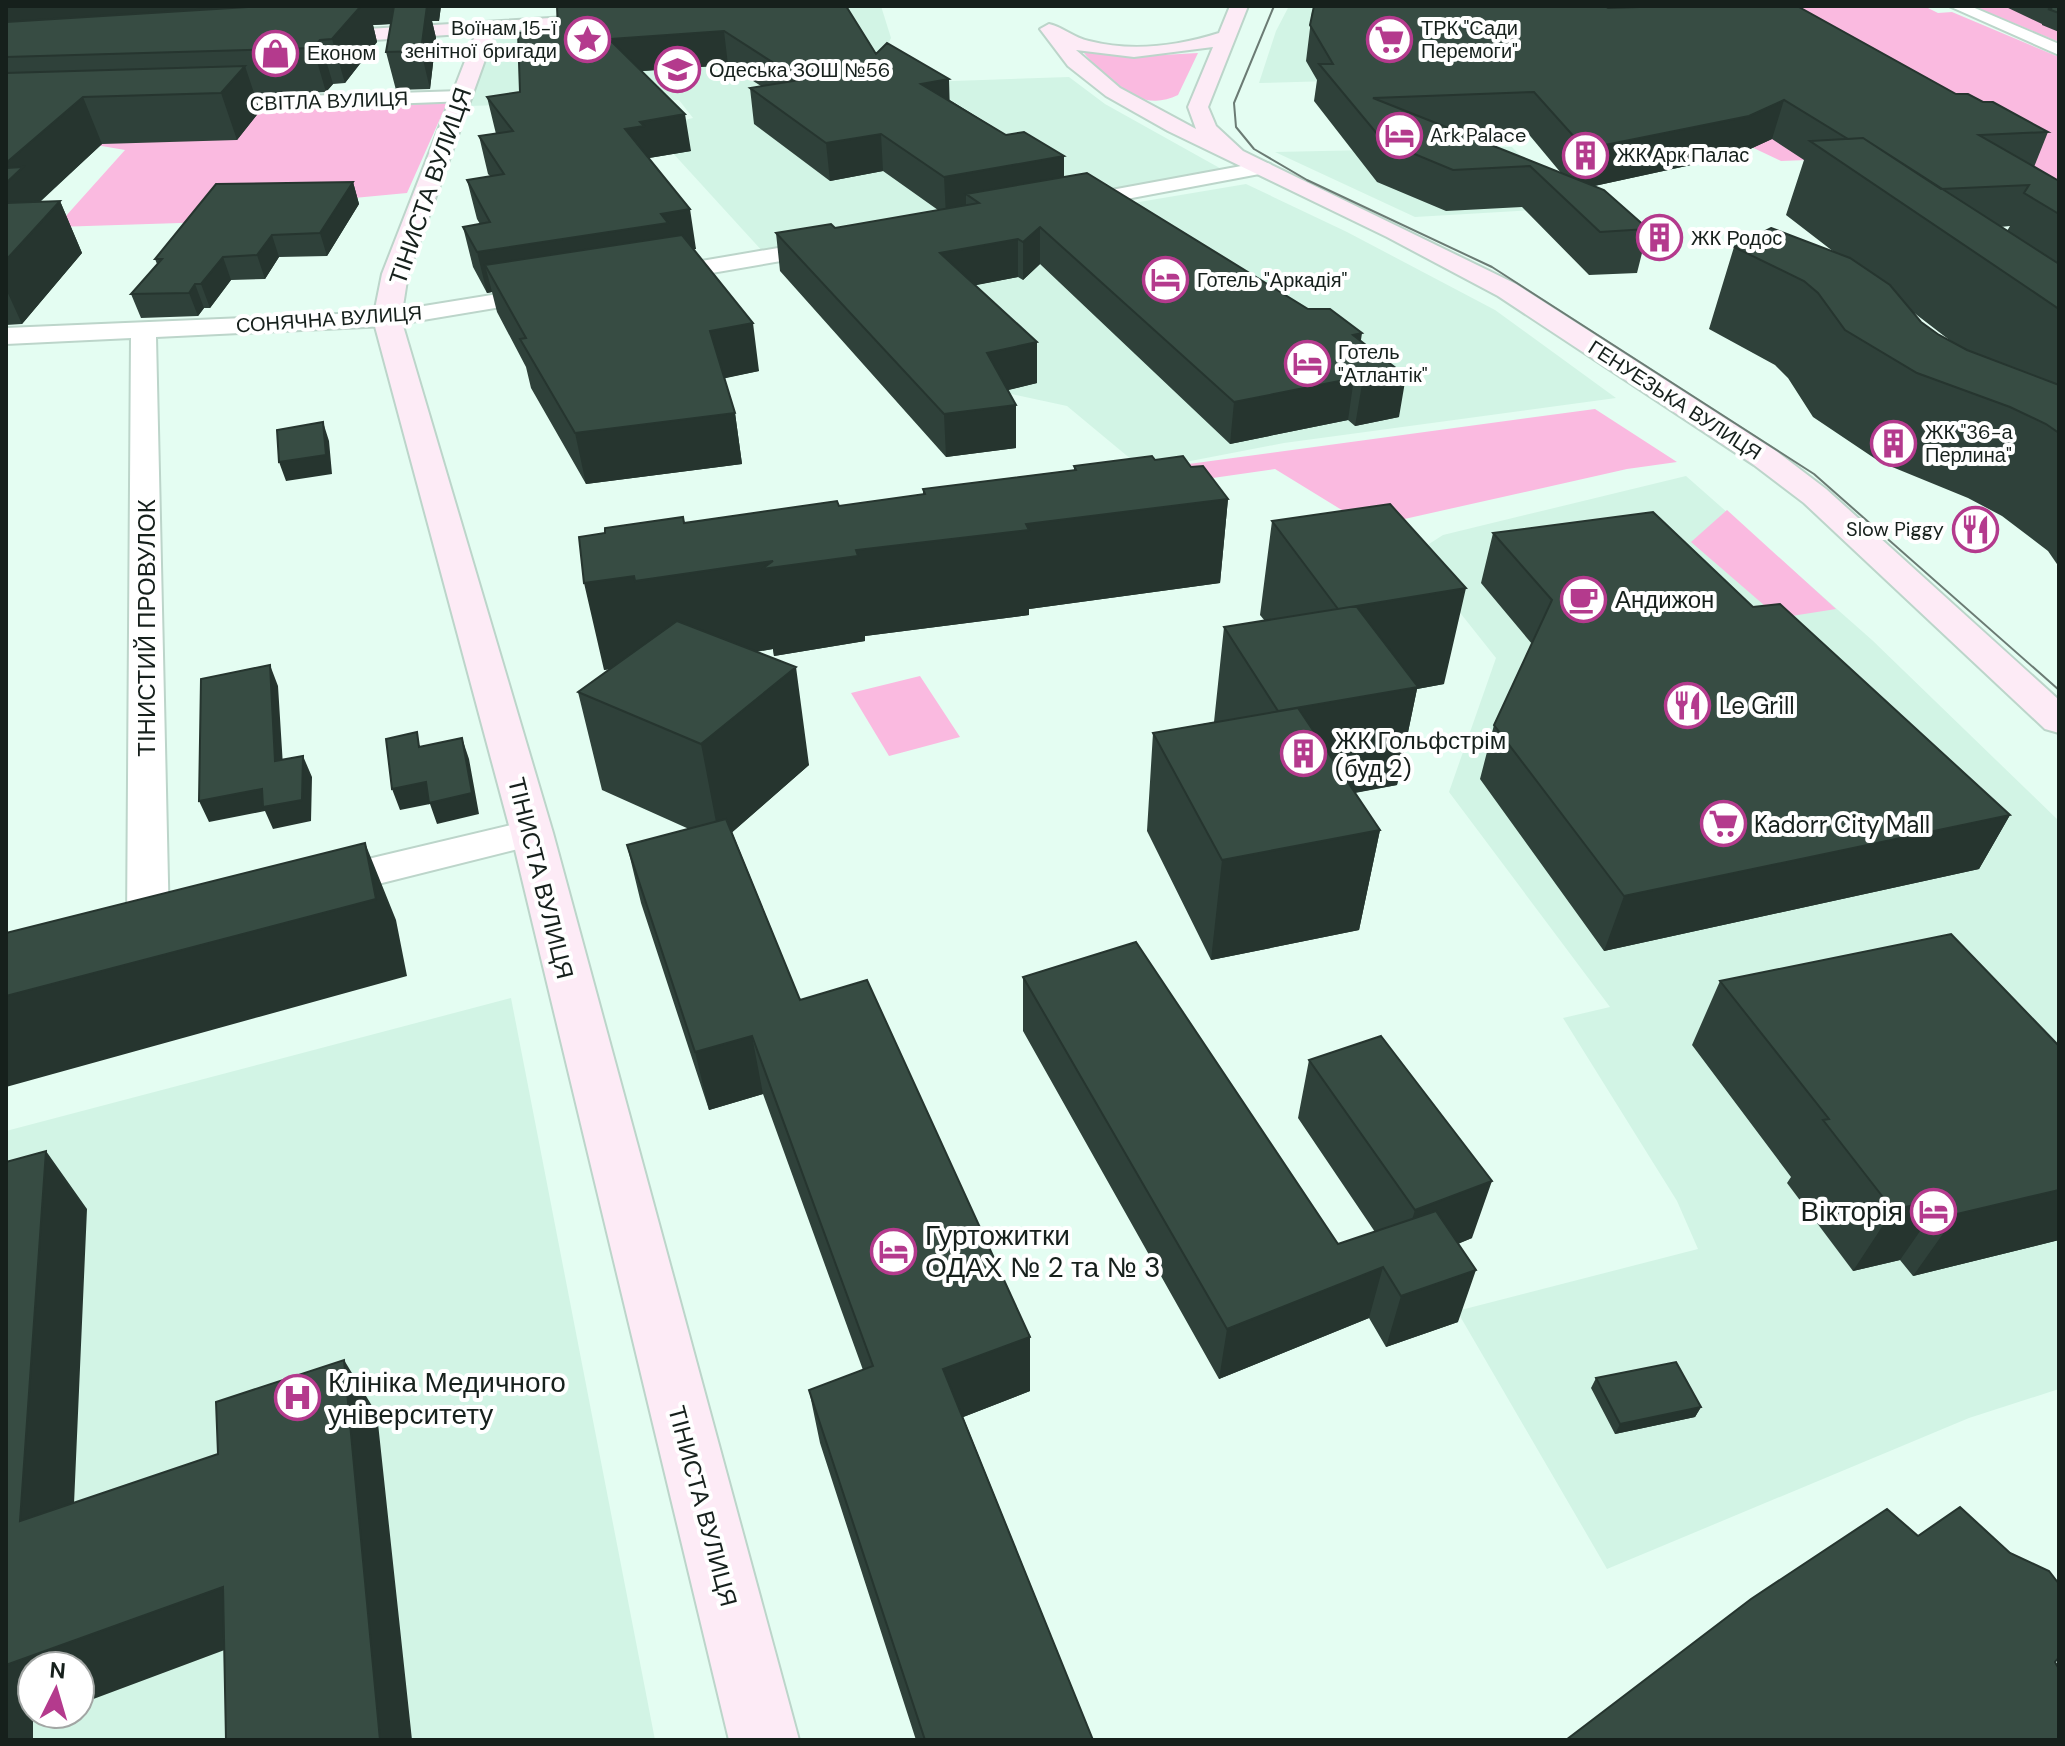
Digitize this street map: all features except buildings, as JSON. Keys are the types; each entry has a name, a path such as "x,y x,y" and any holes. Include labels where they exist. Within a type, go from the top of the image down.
{"main road":[{"name":"ГЕНУЕЗЬКА ВУЛИЦЯ","path":"1239,6 1202,92 1199,117 1207,129 1250,161"},
{"path":"290,39 631,18"},
{"name":"ГЕНУЕЗЬКА ВУЛИЦЯ","path":"1052,18 1075,62 1113,92 1175,127 1250,161 1507,290 1765,458 1815,496 2059,721"},
{"path":"1052,18 1098,48 1134,51 1188,48 1224,37"},
{"name":"ТІНИСТА ВУЛИЦЯ","path":"488,27 395,274 387,319 532,833 764,1740"},
{"path":"1113,92 1139,101 1174,101 1202,92"}],"street":[{"path":"1957,6 2059,50"},
{"name":"СВІТЛА ВУЛИЦЯ","path":"175,105 461,97"},
{"path":"1042,209 1250,161"},
{"path":"628,280 851,242"},
{"name":"СОНЯЧНА ВУЛИЦЯ","path":"6,336 387,319 568,290"},
{"name":"ТІНИСТИЙ ПРОВУЛОК","path":"106,936 164,922 143,330"},
{"path":"286,892 532,833"}],"shaded area":[{"path":"881,6 891,38 867,84 1069,77 1105,104 1225,171 765,254 650,128 693,118 679,100 469,106 497,30"},
{"name":"ТРК \"Сади Перемоги\"","path":"1289,6 1453,6 1506,76 1259,83 1276,31"},
{"path":"1453,6 1924,6 1938,13 1952,12 2059,57 2059,207 1832,159 1781,161"},
{"path":"1973,6 2059,6 2059,42"},
{"path":"1083,52 1143,56 1198,53 1178,95 1164,100 1150,100 1124,91"},
{"path":"447,103 407,193 290,204 211,222 56,227 125,150 96,145 130,112"},
{"path":"1512,147 1570,208 1415,217 1275,152"},
{"path":"1246,184 1347,232 1495,310 1616,398 1284,443 1144,470 1067,406 1007,393 867,248"},
{"path":"1595,409 1677,462 1627,469 1400,520 1376,531 1275,469 1157,486 1144,470"},
{"path":"1686,476 1872,640 2059,821 2059,1389 1969,1418 1607,1569 1457,1311 1698,1249 1677,1201 1563,1018 1610,1007 1449,792 1496,658 1423,566 1429,544 1443,535"},
{"path":"1727,510 1836,609 1779,618 1691,542"},
{"path":"920,676 960,737 889,756 851,693"},
{"name":"Клініка Медичного університету","path":"511,998 655,1740 6,1740 6,1131"}],"tram line":[{"path":"1274,6 1234,103 1236,127 1254,149 1307,180 1492,267 1814,474 2059,690"}],"place":[{"name":"Воїнам 15-ї зенітної бригади","path":"588,39"},
{"name":"ТРК \"Сади Перемоги\"","path":"1390,39"},
{"name":"Економ","path":"276,53"},
{"name":"Одеська ЗОШ №56","path":"678,70"},
{"name":"Ark Palace","path":"1399,135"},
{"name":"ЖК Арк Палас","path":"1586,155"},
{"name":"ЖК Родос","path":"1660,238"},
{"name":"Готель \"Аркадія\"","path":"1166,280"},
{"name":"Готель \"Атлантік\"","path":"1307,364"},
{"name":"ЖК \"36-а Перлина\"","path":"1894,443"},
{"name":"Slow Piggy","path":"1975,529"},
{"name":"Андижон","path":"1584,599"},
{"name":"Le Grill","path":"1688,705"},
{"name":"ЖК Гольфстрім (буд 2)","path":"1304,754"},
{"name":"Kadorr City Mall","path":"1723,824"},
{"name":"Вікторія","path":"1934,1211"},
{"name":"Гуртожитки ОДАХ № 2 та № 3","path":"894,1251"},
{"name":"Клініка Медичного університету","path":"297,1398"}]}
